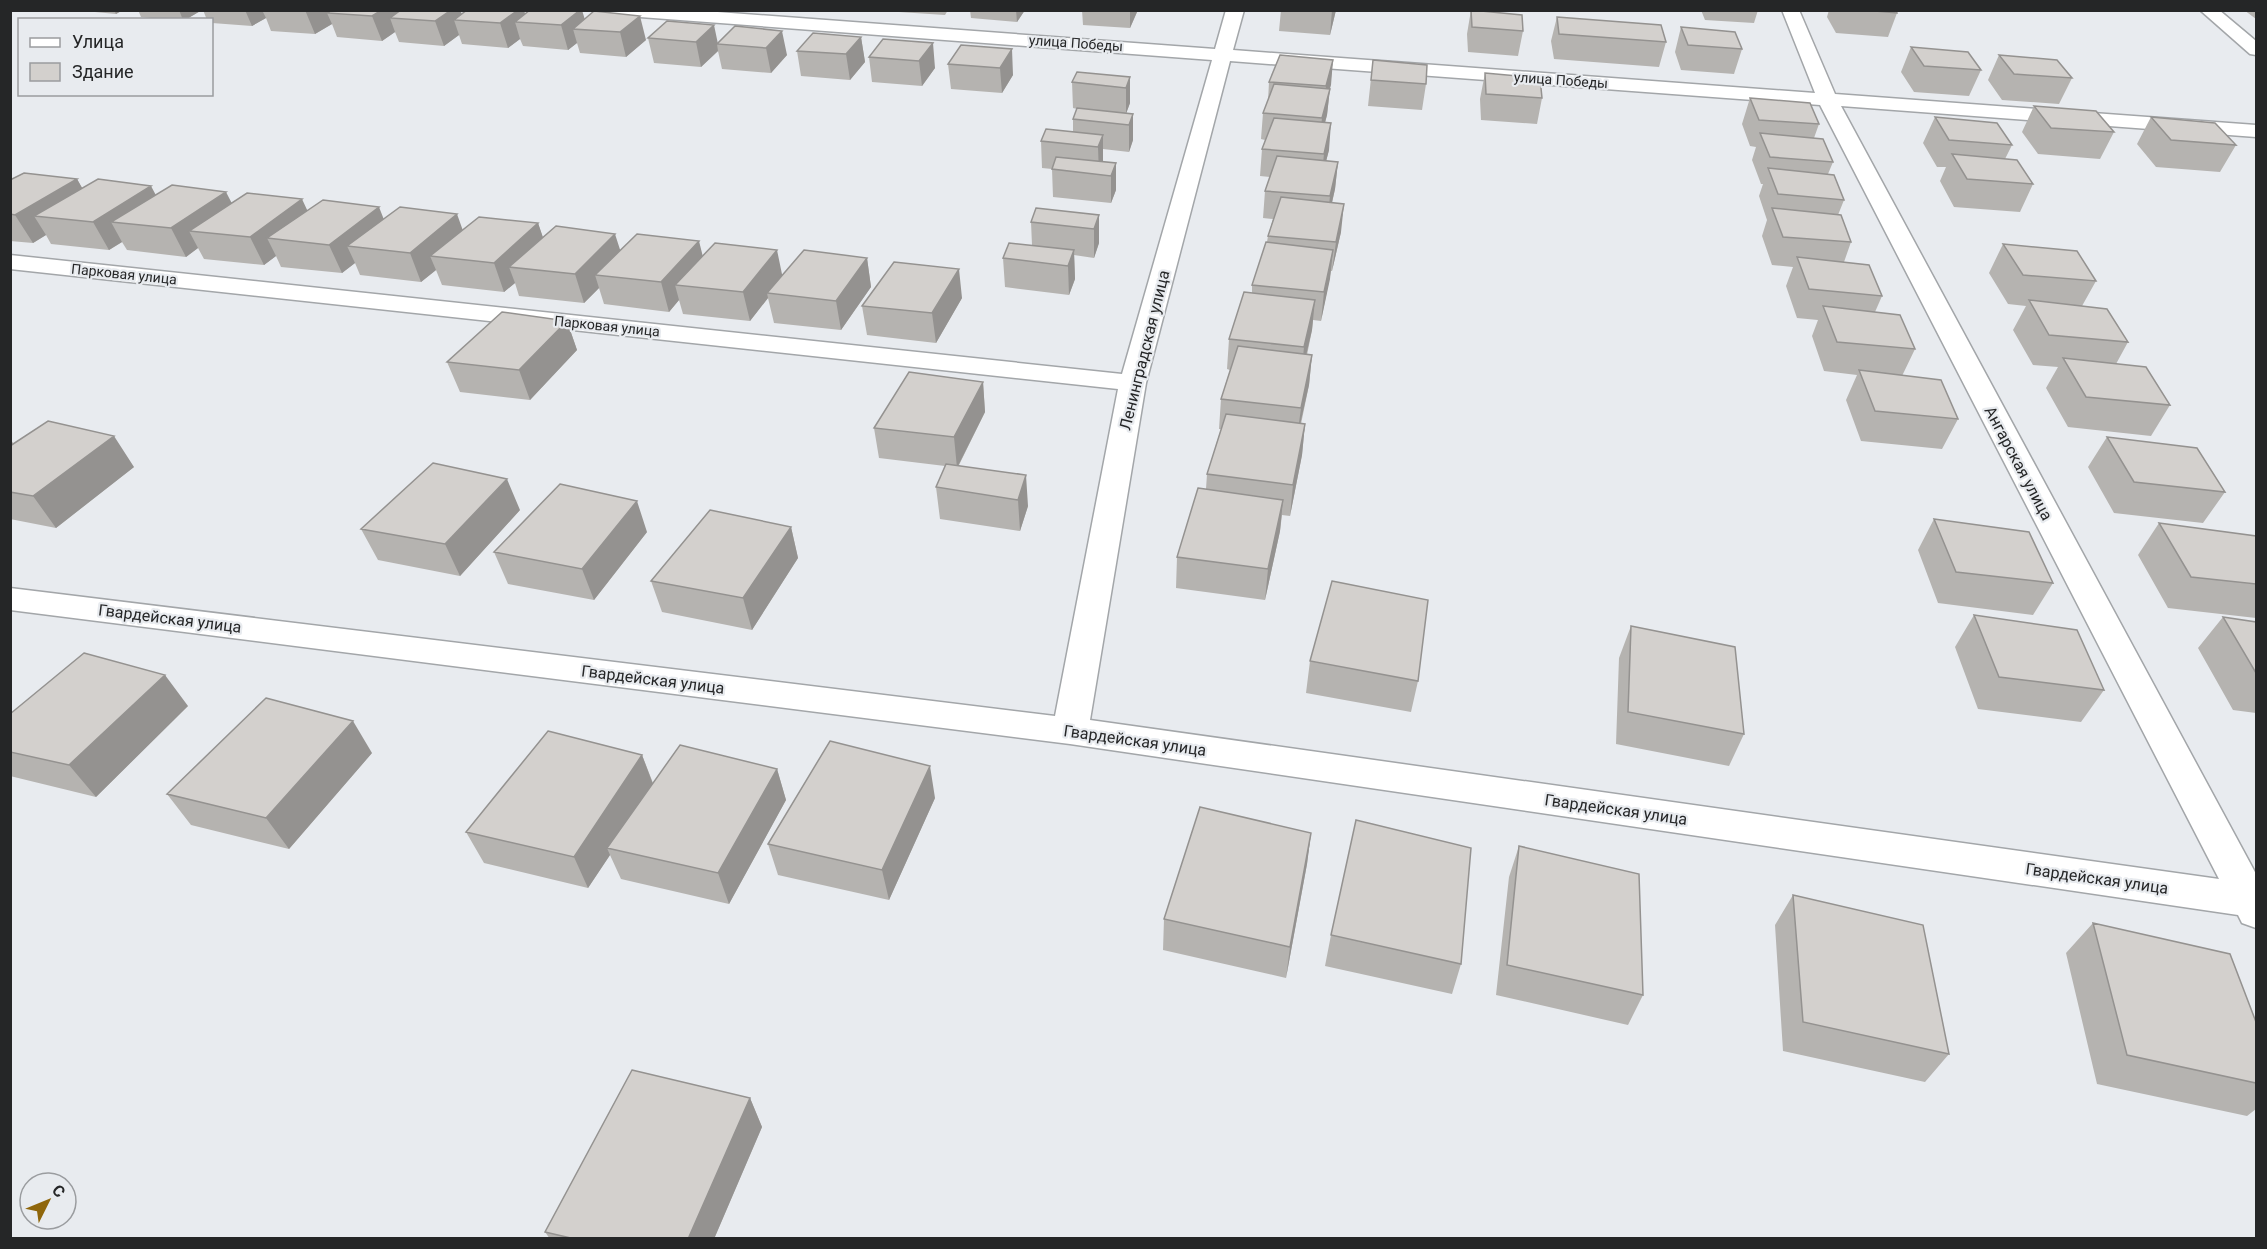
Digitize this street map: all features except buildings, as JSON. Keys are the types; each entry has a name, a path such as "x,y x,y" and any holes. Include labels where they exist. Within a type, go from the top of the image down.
{"street":[{"name":"улица Победы","path":"613,10 2256,131"},
{"name":"Ленинградская улица","path":"1070,730 1133,383 1221,53 1235,10"},
{"name":"Ангарская улица","path":"1790,10 1828,101 2254,904"},
{"path":"2208,10 2256,50"},
{"name":"Парковая улица","path":"10,262 1133,383"},
{"name":"Гвардейская улица","path":"10,599 1070,730 2254,904"}]}
